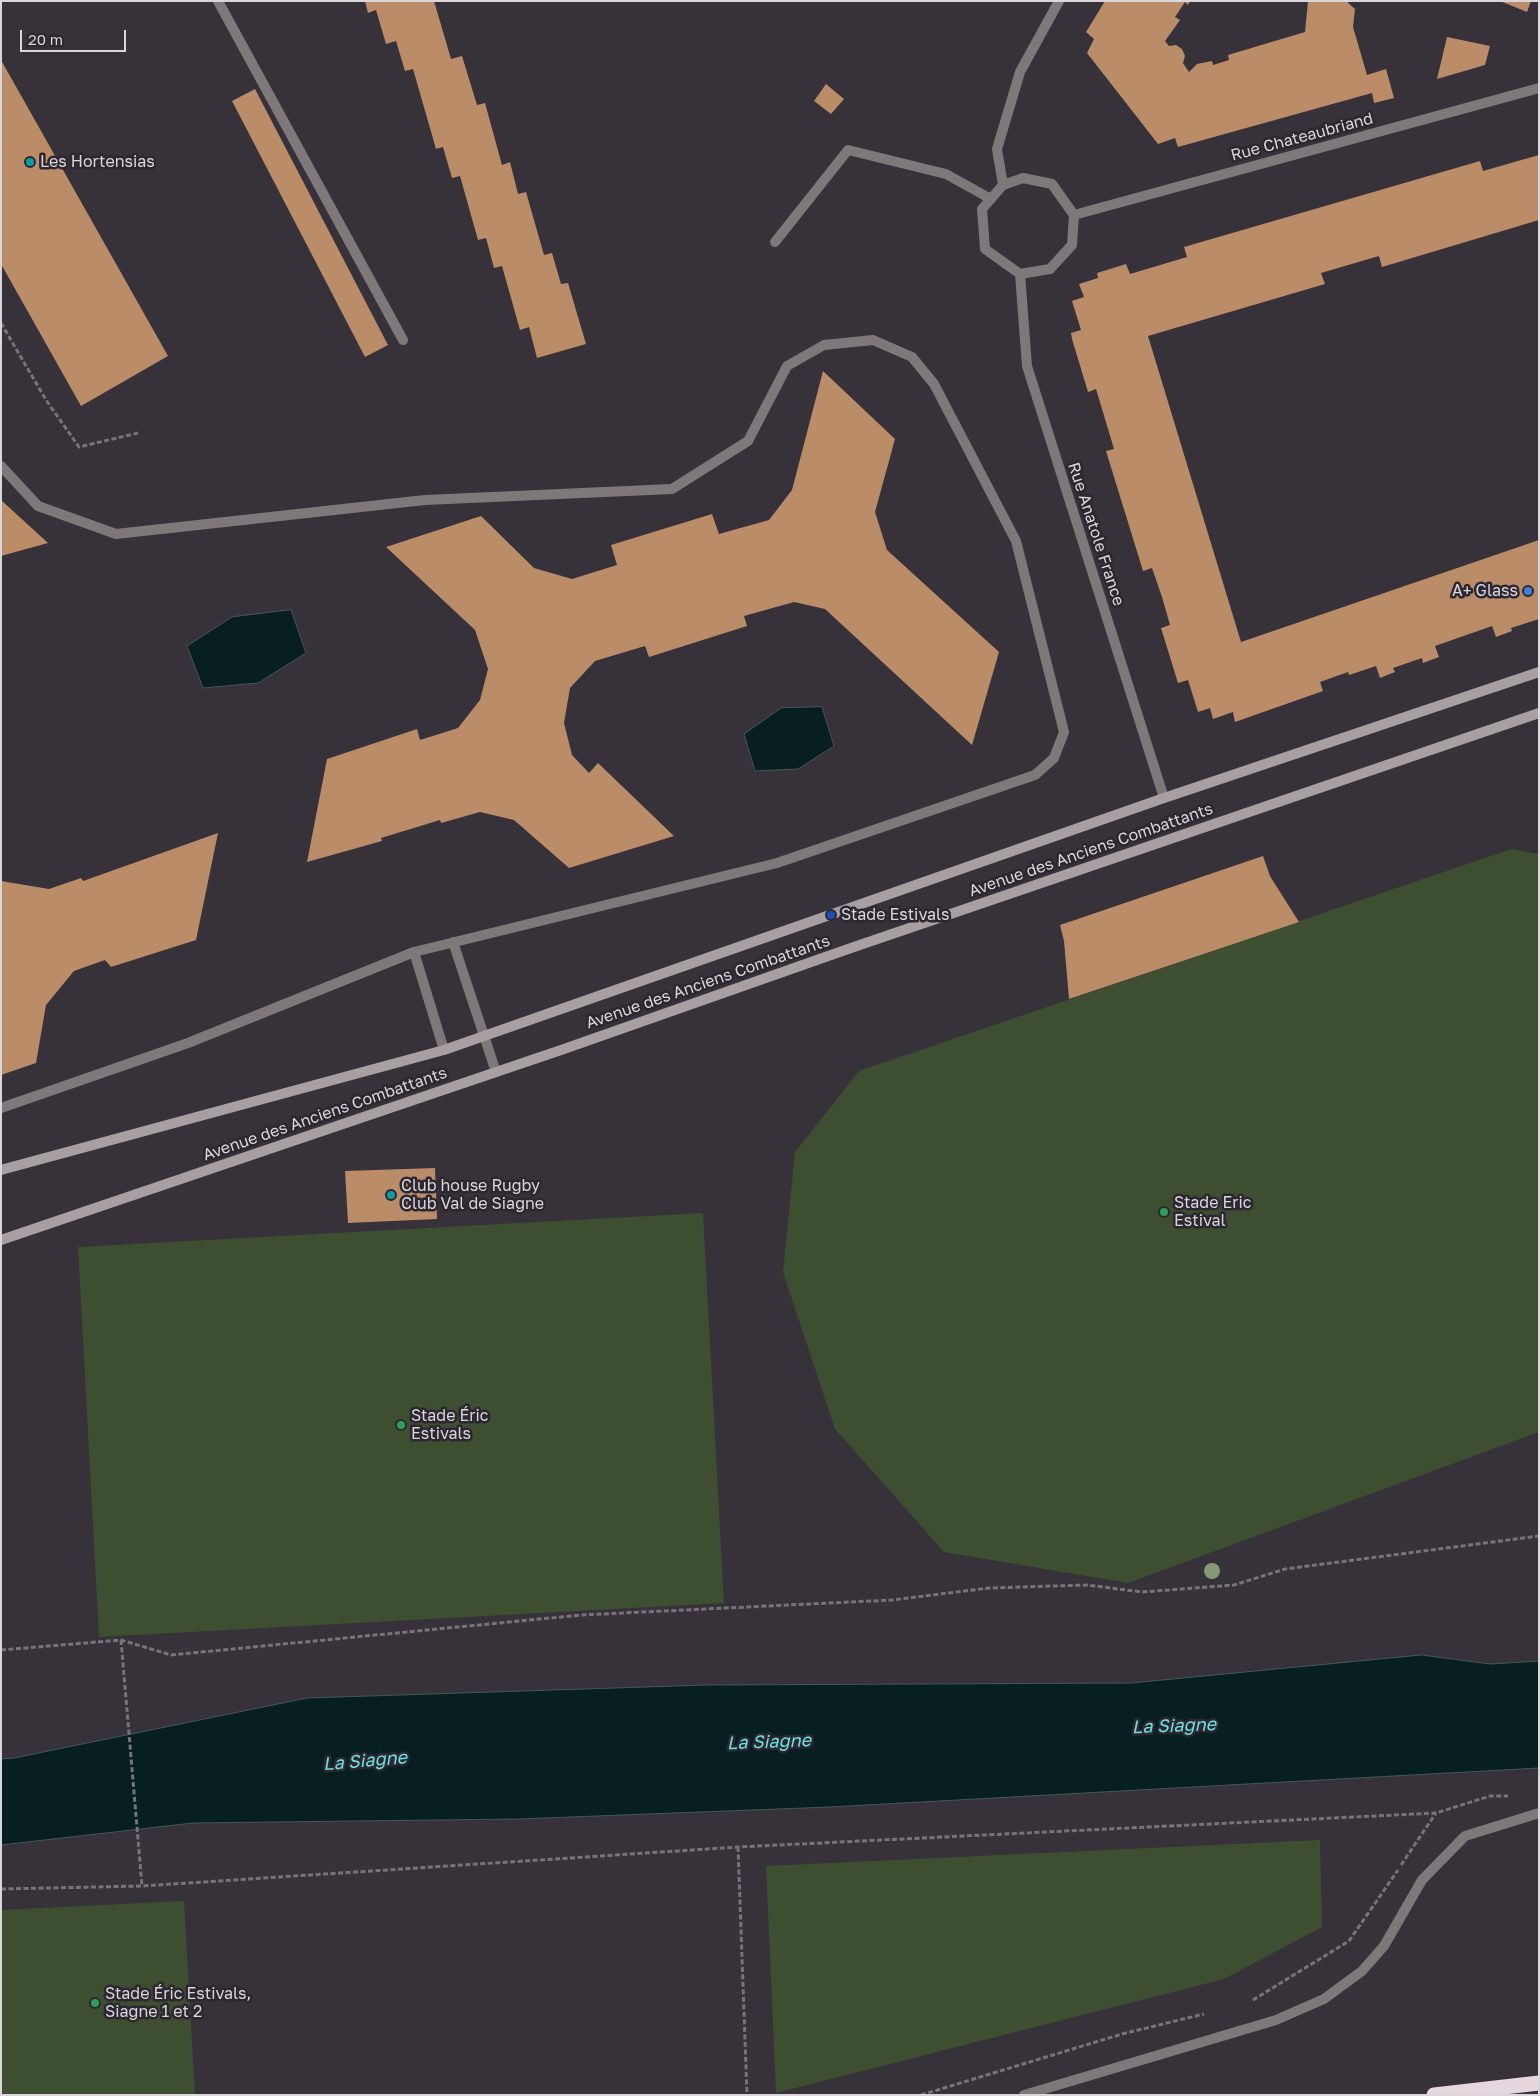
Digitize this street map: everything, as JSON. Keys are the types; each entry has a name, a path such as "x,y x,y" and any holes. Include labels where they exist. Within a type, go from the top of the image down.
{"highway":[{"path":"1434,2095 1539,2082"}],"main road":[{"name":"Avenue des Anciens Combattants","path":"1,1170 444,1050 1164,798 1539,672"},
{"name":"Avenue des Anciens Combattants","path":"1,1240 496,1072 1539,713"}],"street":[{"path":"218,1 403,340"},
{"path":"1003,185 997,149 1020,72 1059,1"},
{"name":"Rue Chateaubriand","path":"1074,215 1539,88"},
{"path":"774,242 848,150 946,174 991,199"},
{"path":"1024,178 1052,184 1074,215 1072,245 1050,269 1020,274 984,249 982,209 1003,185 1024,178"},
{"name":"Rue Anatole France","path":"1020,274 1027,366 1164,798"},
{"path":"1,466 38,506 116,534 425,500 672,489 748,441 787,366 824,345 873,340 912,357 934,384 1016,541 1064,732 1054,758 1035,775 778,862 662,893 414,952 188,1043 1,1108"},
{"path":"453,942 496,1072"},
{"path":"414,952 444,1050"},
{"path":"1024,2095 1276,2020 1324,1999 1362,1971 1384,1946 1422,1880 1465,1836 1539,1813"}],"path":[{"path":"1,323 46,400 79,447 138,433"},
{"path":"1,1650 122,1640 171,1655 581,1615 892,1600 989,1588 1087,1585 1142,1592 1234,1585 1285,1569 1539,1536"},
{"path":"122,1640 142,1886"},
{"path":"1,1889 142,1886 738,1847 1436,1813 1490,1796 1509,1796"},
{"path":"1248,2003 1349,1941 1436,1813"},
{"path":"738,1847 747,2095"},
{"path":"921,2095 1122,2034 1212,2012"}],"green space":[{"name":"Stade Eric Estival","path":"1511,849 1539,854 1539,1432 1128,1583 944,1552 835,1429 783,1272 795,1152 859,1071"},
{"name":"Stade Éric Estivals","path":"703,1213 724,1603 99,1637 78,1247"},
{"path":"1320,1840 1322,1927 1224,1979 776,2093 766,1866"},
{"name":"Stade Éric Estivals, Siagne 1 et 2","path":"184,1901 195,2095 1,2095 1,1910"}],"water":[{"path":"291,610 306,653 258,683 203,688 187,646 232,617"},
{"path":"822,707 834,746 798,769 755,771 744,734 781,708"},
{"name":"La Siagne","path":"1422,1655 1490,1664 1539,1661 1539,1768 830,1807 519,1819 193,1823 1,1845 1,1759 14,1758 307,1698 707,1685 1131,1683"}],"building":[{"path":"365,1 434,1 451,59 462,56 477,105 485,103 502,165 510,162 518,194 526,192 544,255 552,253 561,284 568,283 586,344 537,358 529,327 520,330 502,266 494,268 486,238 478,240 460,176 452,178 443,147 436,149 413,69 405,71 396,41 386,44 376,10 368,13"},
{"path":"1105,1 1190,1 1188,5 1185,2 1175,17 1180,20 1165,41 1169,46 1176,45 1182,49 1185,56 1183,63 1189,72 1197,64 1212,61 1213,65 1229,60 1228,55 1305,32 1308,1 1349,1 1348,3 1355,9 1353,27 1367,75 1386,69 1394,98 1374,103 1372,93 1178,147 1175,138 1158,144 1087,53 1094,39 1086,32"},
{"path":"1500,1 1531,1 1527,12"},
{"path":"1447,37 1490,46 1485,65 1437,79"},
{"name":"Les Hortensias","path":"1,60 168,356 81,406 1,264"},
{"path":"826,84 844,99 831,114 814,101"},
{"path":"255,89 388,345 365,357 232,101"},
{"path":"1539,155 1539,220 1382,267 1379,256 1321,273 1325,284 1148,336 1241,642 1539,540 1539,619 1511,628 1512,631 1496,637 1492,626 1435,646 1439,657 1423,663 1422,658 1393,668 1395,672 1380,678 1376,666 1349,675 1348,672 1320,682 1323,691 1235,722 1233,712 1213,719 1210,708 1198,712 1188,680 1178,683 1161,628 1170,625 1162,597 1152,568 1143,571 1106,451 1114,449 1096,389 1088,392 1072,339 1071,333 1081,330 1072,301 1084,297 1079,284 1098,278 1097,273 1126,264 1130,274 1187,257 1184,247 1480,161 1483,171"},
{"path":"823,371 895,439 875,512 887,550 999,652 972,745 825,609 794,602 744,616 747,626 649,657 645,646 595,661 570,688 564,723 572,755 589,773 598,763 674,836 569,868 514,820 480,812 441,823 440,820 381,838 382,841 307,862 327,759 417,729 420,740 458,728 480,700 488,669 475,630 386,547 481,516 534,568 572,579 617,565 611,545 712,514 719,534 769,520 792,490"},
{"path":"1,500 48,543 1,556"},
{"path":"218,833 196,940 111,967 105,960 74,971 46,1005 36,1063 1,1075 1,881 49,889 81,878 83,881"},
{"path":"1263,856 1270,876 1299,922 1069,999 1064,941 1060,925"},
{"name":"Club house Rugby Club Val de Siagne","path":"435,1168 437,1219 348,1223 345,1171"}],"place":[{"name":"Les Hortensias","path":"30,162"},
{"name":"A+ Glass","path":"1528,591"},
{"name":"Stade Estivals","path":"831,915"},
{"name":"Club house Rugby Club Val de Siagne","path":"391,1195"},
{"name":"Stade Eric Estival","path":"1164,1212"},
{"name":"Stade Éric Estivals","path":"401,1425"},
{"name":"Stade Éric Estivals, Siagne 1 et 2","path":"95,2003"}]}
